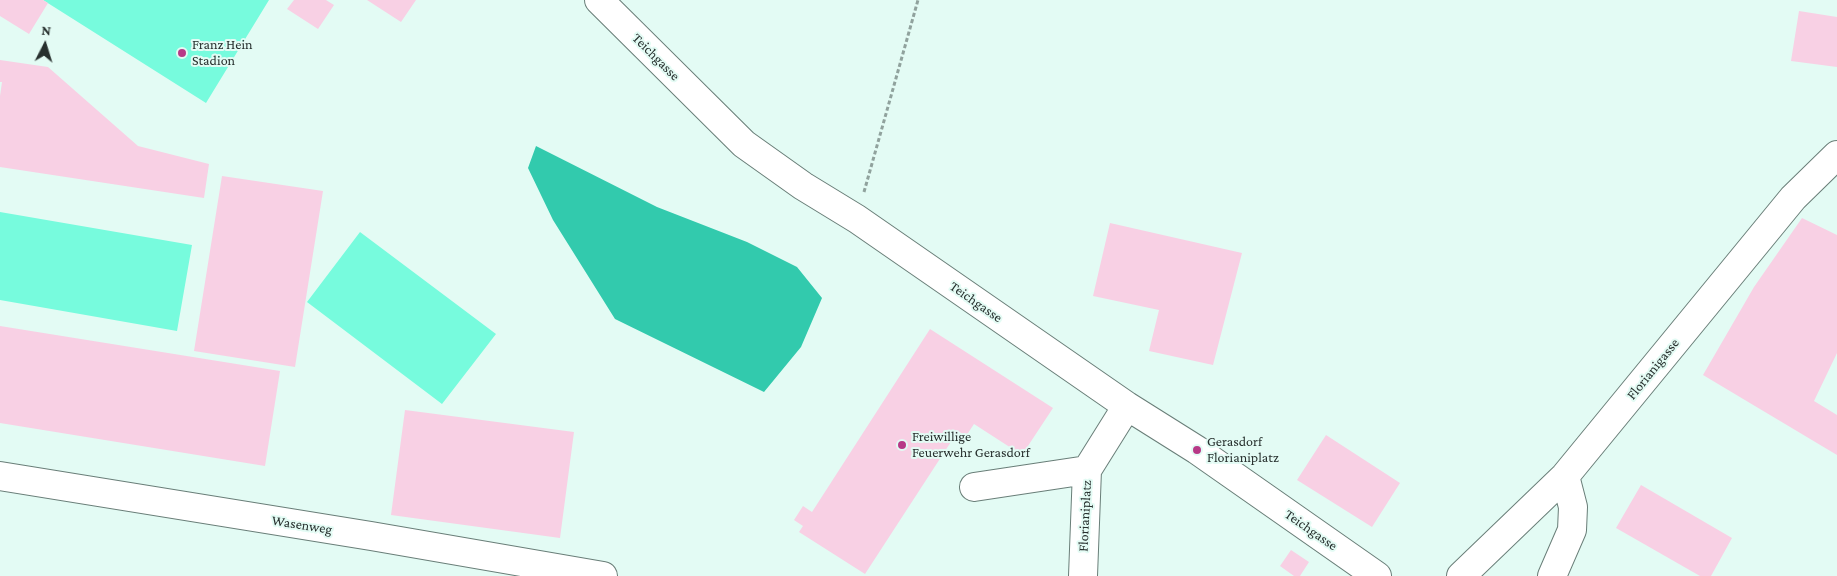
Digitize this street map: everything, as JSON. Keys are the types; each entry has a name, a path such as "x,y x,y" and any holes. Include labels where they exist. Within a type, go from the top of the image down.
{"street":[{"name":"Teichgasse","path":"599,0 744,144 803,186 857,219 1126,406 1197,450 1377,576"},
{"name":"Florianigasse","path":"1461,576 1565,476 1794,198 1837,155"},
{"name":"Florianiplatz","path":"1083,576 1087,470 1126,406"},
{"path":"974,487 1087,470"},
{"name":"Wasenweg","path":"0,476 361,534 603,576"},
{"path":"1552,576 1572,530 1573,506 1565,476"}],"path":[{"path":"857,219 918,0"}],"shaded area":[{"name":"Franz Hein Stadion","path":"43,0 269,0 206,103"},
{"path":"536,146 657,207 747,242 797,267 822,298 801,347 764,392 615,319 553,220 528,168"},
{"path":"0,212 192,245 177,331 0,300"},
{"path":"360,232 496,334 442,404 307,302"}],"building":[{"path":"0,0 43,0 48,3 29,34 0,16"},
{"path":"294,0 326,0 334,5 318,29 287,9"},
{"path":"367,0 416,0 401,22"},
{"path":"1799,11 1837,17 1837,67 1791,61"},
{"path":"0,60 48,67 138,146 209,164 204,198 0,167 0,96 2,82 0,82"},
{"path":"222,176 323,191 295,367 194,351"},
{"path":"1802,218 1837,235 1837,353 1814,401 1837,415 1837,455 1703,375 1754,287"},
{"path":"1110,223 1242,253 1213,365 1149,351 1159,310 1093,296"},
{"path":"0,326 280,371 265,466 0,423"},
{"name":"Freiwillige Feuerwehr Gerasdorf","path":"930,329 1053,408 1022,455 974,424 966,436 958,431 865,574 799,532 803,526 794,520 803,506 812,512"},
{"path":"405,410 574,432 560,538 391,515"},
{"path":"1326,435 1400,483 1372,527 1297,480"},
{"path":"1641,485 1732,538 1711,576 1700,576 1616,528"},
{"path":"1291,550 1309,562 1300,576 1294,576 1280,566"}],"place":[{"name":"Franz Hein Stadion","path":"182,53"},
{"name":"Freiwillige Feuerwehr Gerasdorf","path":"902,445"},
{"name":"Gerasdorf Florianiplatz","path":"1197,450"}]}
